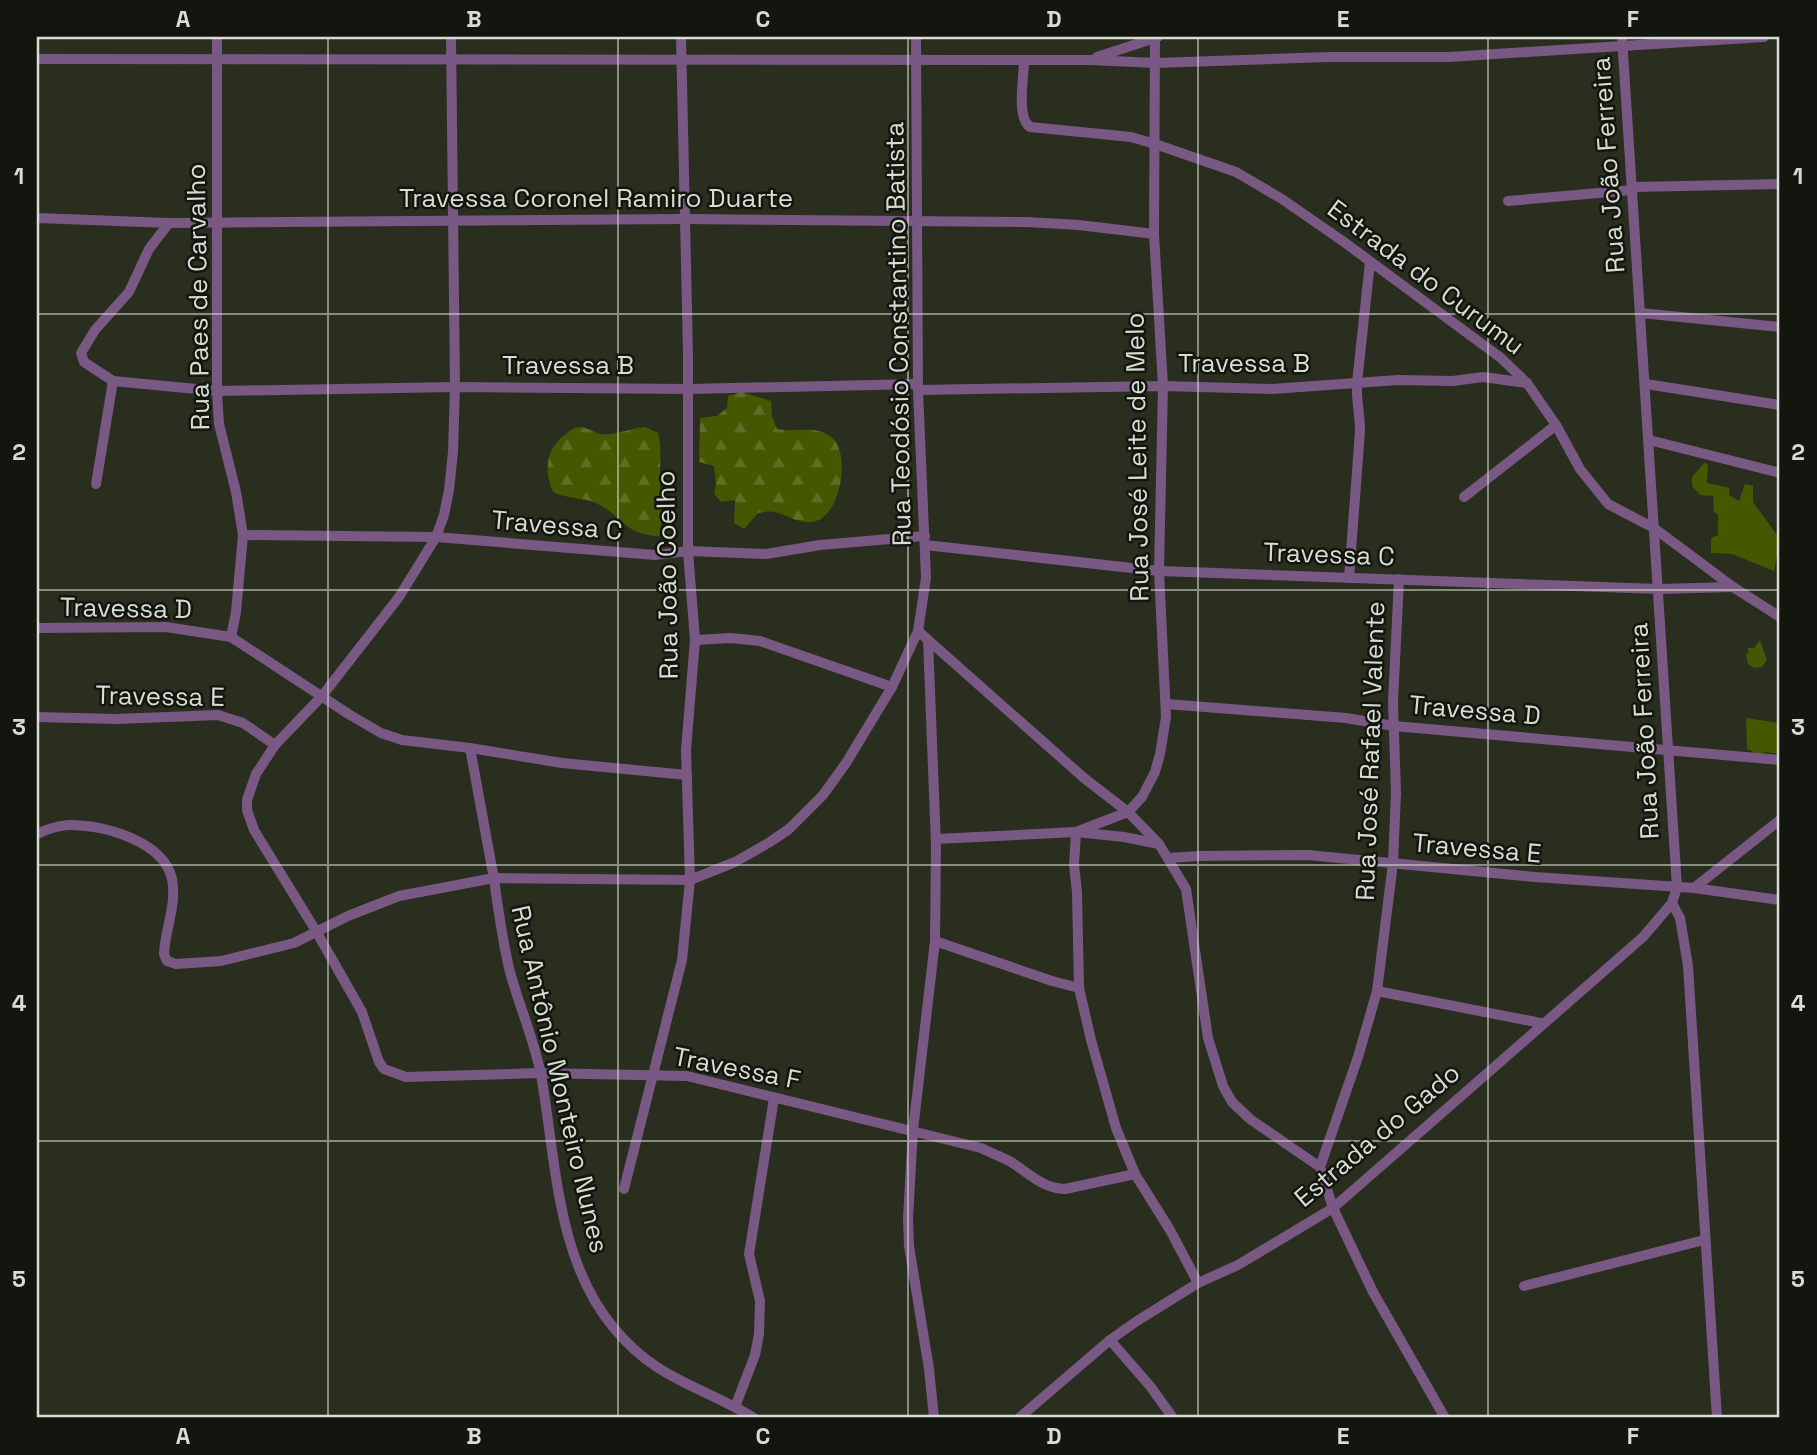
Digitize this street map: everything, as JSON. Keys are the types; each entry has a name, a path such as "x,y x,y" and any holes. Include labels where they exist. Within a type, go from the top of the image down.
{"street":[{"name":"Rua Paes de Carvalho","path":"217,37 217,391 219,424 239,504 243,535 231,637"},
{"path":"316,931 254,830 247,810 249,789 275,745 321,696 399,597 436,537 449,490 455,387 451,37"},
{"name":"Rua João Coelho","path":"624,1189 682,960 690,880 686,750 695,640 688,551 689,389 681,37"},
{"name":"Rua Teodósio Constantino Batista","path":"690,880 735,862 789,829 823,794 846,763 892,687 918,631 926,578 918,387 916,37"},
{"path":"1090,60 1156,37"},
{"name":"Rua José Leite de Melo","path":"1128,812 1142,797 1155,772 1166,704 1159,571 1163,386 1154,233 1156,37"},
{"path":"37,59 1090,60 1156,63 1329,57 1449,57 1622,42 1764,37"},
{"name":"Rua João Ferreira","path":"1622,42 1659,589 1676,887 1672,903"},
{"name":"Estrada do Curumu","path":"1024,61 1022,113 1025,123 1030,127 1131,138 1155,144 1236,172 1263,187 1481,342 1527,383 1556,425 1580,469 1601,497 1622,513 1654,528 1733,587 1780,617"},
{"path":"1508,201 1633,188 1780,184"},
{"name":"Travessa Coronel Ramiro Duarte","path":"37,218 169,223 452,219 916,222 1079,225 1154,233"},
{"path":"96,484 113,381 84,362 81,353 95,330 129,292 149,249 169,223"},
{"name":"Rua José Rafael Valente","path":"1349,579 1360,431 1356,397 1370,262"},
{"path":"1641,313 1780,327"},
{"name":"Travessa B","path":"113,381 217,391 455,387 689,389 1163,386 1272,389 1398,380 1454,381 1483,377 1527,383"},
{"path":"1646,384 1780,405"},
{"path":"1464,497 1556,425"},
{"path":"1649,440 1780,473"},
{"name":"Travessa C","path":"243,535 436,537 655,555 688,551 766,554 842,543 925,541 1159,571 1659,589 1733,587"},
{"name":"Rua José Rafael Valente","path":"1320,1167 1358,1057 1377,991 1393,863 1399,579"},
{"name":"Travessa D","path":"37,628 166,627 231,637 350,715 391,737 420,744 470,748 562,763 687,775"},
{"path":"918,631 1084,778 1128,812 1159,844 1186,889 1208,1038 1223,1086 1232,1102 1251,1119 1320,1167 1333,1208 1373,1292 1446,1418"},
{"path":"695,640 731,638 760,641 892,687"},
{"path":"928,640 936,839 935,941 913,1130 908,1218 909,1246 929,1369 934,1418"},
{"name":"Travessa D","path":"1166,704 1346,718 1394,726 1780,760"},
{"name":"Travessa E","path":"37,716 116,719 218,715 243,723 275,745"},
{"name":"Rua Antônio Monteiro Nunes","path":"470,748 509,967 540,1073 556,1177 566,1224 582,1276 589,1292 612,1325 643,1358 681,1382 754,1418"},
{"path":"1076,832 1128,812"},
{"path":"1693,888 1780,820"},
{"path":"37,834 69,825 94,827 136,841 162,856 172,879 172,912 164,954 172,964 221,961 294,943 399,896 494,878 690,880"},
{"path":"936,839 1076,832 1159,844"},
{"path":"1076,832 1074,865 1079,988 1107,1099 1135,1174 1170,1230 1198,1283"},
{"name":"Travessa E","path":"1168,858 1308,855 1693,888 1780,900"},
{"path":"1672,903 1680,918 1688,966 1717,1418"},
{"name":"Estrada do Gado","path":"1019,1418 1110,1340 1198,1283 1238,1265 1333,1208 1541,1023 1635,944 1672,903"},
{"name":"Travessa F","path":"316,931 362,1012 379,1062 384,1069 406,1077 540,1073 687,1076 981,1148 1011,1162 1043,1185 1054,1189 1135,1174"},
{"path":"935,941 1079,988"},
{"path":"1377,991 1541,1023"},
{"path":"736,1407 755,1355 759,1334 760,1301 749,1254 774,1097"},
{"path":"1524,1286 1704,1240"},
{"path":"1110,1340 1150,1386 1173,1418"}],"green space":[{"path":"742,392 771,401 772,416 777,429 818,431 830,436 837,444 841,455 841,481 832,507 825,516 816,521 805,522 774,512 762,512 744,529 734,523 735,500 721,502 714,494 714,466 699,462 700,418 717,416 727,408 728,396"},
{"path":"582,427 606,434 645,427 658,433 660,444 662,515 659,536 631,529 596,503 553,492 548,476 550,453 559,440 574,428"},
{"path":"1705,462 1708,465 1707,483 1730,488 1729,495 1739,501 1745,484 1753,486 1753,502 1780,539 1774,571 1732,554 1711,553 1711,538 1718,535 1718,515 1714,512 1713,496 1700,495 1692,486 1692,477"},
{"path":"1760,640 1767,660 1762,667 1754,668 1748,664 1747,648 1754,648"},
{"path":"1746,718 1780,723 1780,754 1764,752 1762,757 1753,756 1752,751 1747,749"}]}
